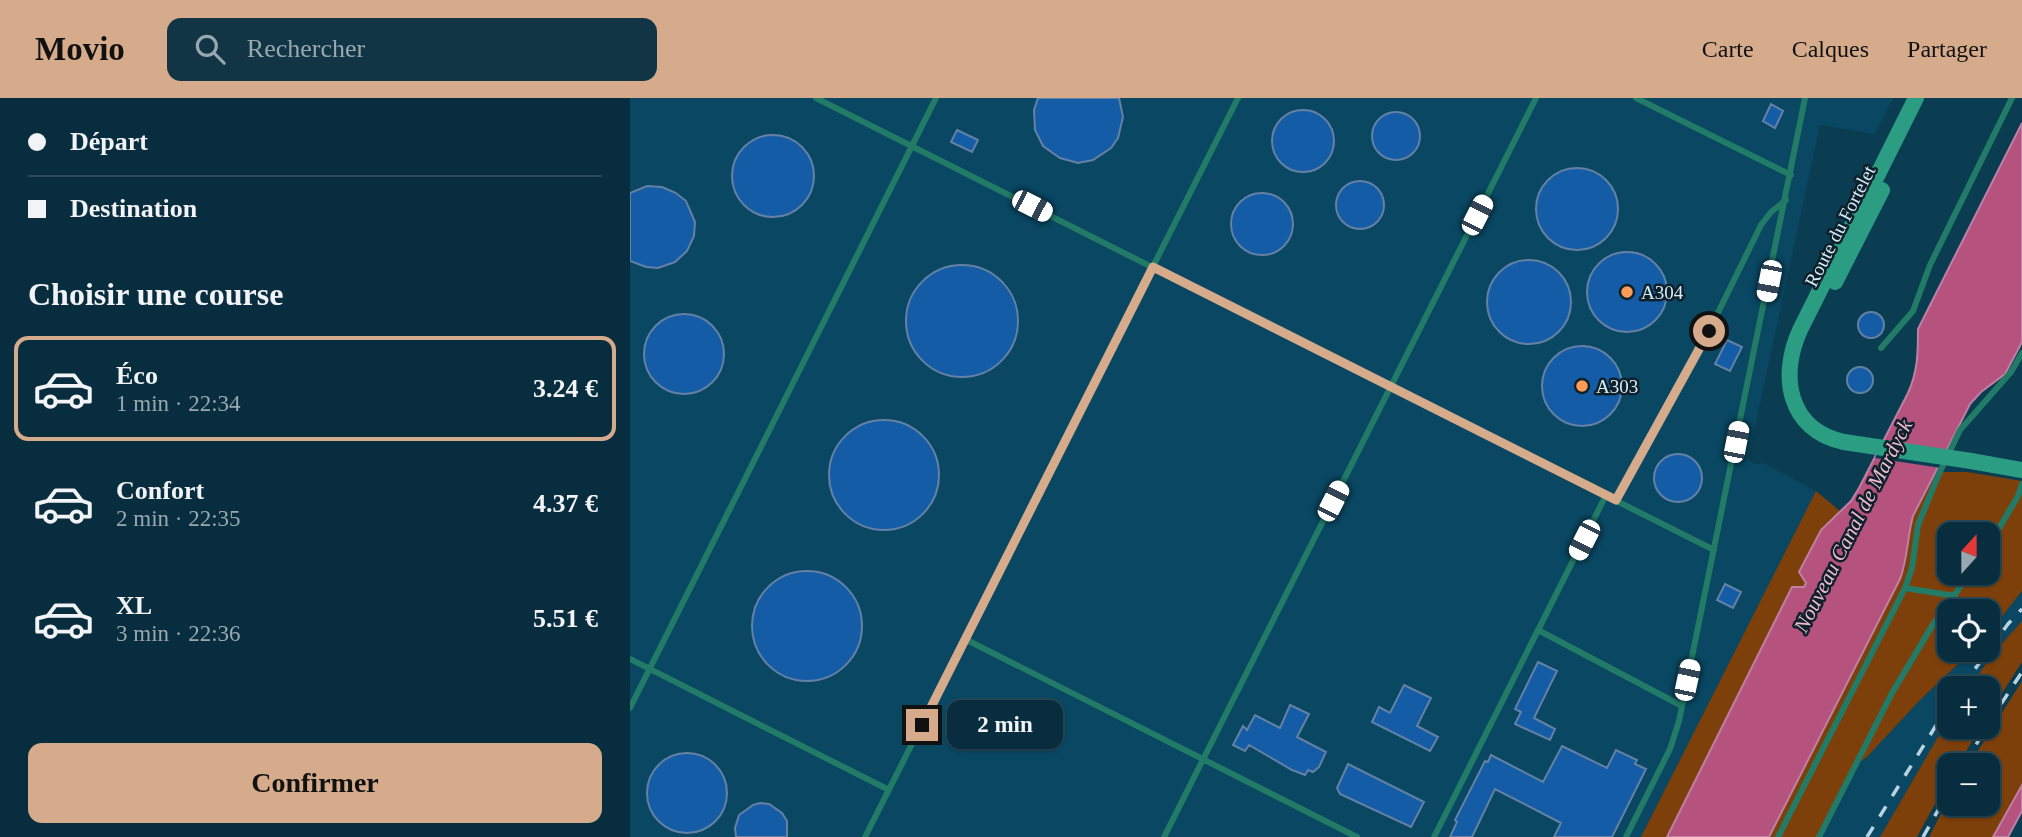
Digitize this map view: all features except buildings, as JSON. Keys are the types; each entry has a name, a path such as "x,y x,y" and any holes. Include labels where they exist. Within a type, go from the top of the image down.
{"main road":[{"name":"Route du Fortelet","path":"1916,98 1800,330 1791,356 1794,400 1807,423 1825,436 1844,442 2022,470"},
{"name":"Route du Fortelet","path":"1790,372 1928,98"}],"lane":[{"path":"816,98 1714,550"},
{"path":"630,708 936,98"},
{"path":"865,837 1238,98"},
{"path":"1164,837 1536,98"},
{"path":"1636,98 1791,175"},
{"path":"1626,837 1670,749 1682,706 1805,98"},
{"path":"1881,348 1913,311 1930,265 2012,98"},
{"path":"1616,500 1709,331 1761,225 1771,212 1786,200"},
{"path":"1778,837 1905,588 1912,568 1918,524 1960,430 2011,372 2022,353"},
{"path":"2000,527 2022,484"},
{"path":"1434,837 1606,495"},
{"path":"1819,837 1892,693 1932,625 1962,585"},
{"path":"1905,588 1955,596"},
{"path":"1538,630 1682,706"},
{"path":"965,639 1357,837"},
{"path":"630,659 889,790"}],"shaded area":[{"path":"630,98 1893,98 1875,134 1820,125 1748,460 1755,464 1763,463 1816,491 1641,837 630,837"},
{"path":"1935,472 1967,472 2022,481 2022,591 2000,619 2000,599 1937,599 1937,662 1960,662 1945,676 1937,676 1937,684 1867,757 1851,768 1816,837 1769,837 1900,579 1905,567 1911,523"},
{"path":"1816,491 1840,511 1821,530 1799,572 1806,583 1804,587 1792,587 1667,837 1641,837"},
{"path":"2022,591 2022,621 2000,646 2000,619"},
{"path":"2022,621 2022,662 2000,696 2000,676 1978,676 1987,662 2000,662 2000,646"},
{"path":"1960,662 1987,662 1978,676 1945,676"},
{"path":"2022,681 2022,785 1993,837 1929,837 1940,816 2000,816 2000,753 1977,753 1985,739 2000,739 2000,716"},
{"path":"1937,684 1937,739 1880,837 1816,837 1851,768 1867,757"},
{"path":"1937,739 1973,739 1965,753 1937,753 1937,800 1917,837 1880,837"}],"water":[{"name":"Nouveau Canal de Mardyck","path":"2022,123 2022,342 2005,374 1970,404 1913,516 1900,579 1769,837 1667,837 1792,587 1804,587 1806,583 1799,572 1821,530 1851,501 1908,393 1916,369 1918,329"},
{"path":"2022,785 2022,811 2008,837 1993,837"}],"pier":[{"path":"1883,441 1949,452 1941,468 1875,458"}],"railway":[{"path":"1970,676 2022,609"},
{"path":"2000,706 2022,672"},
{"path":"1867,837 1937,724"},
{"path":"1971,753 1979,739"},
{"path":"1923,837 1937,812"}],"place":[{"name":"A304","path":"1627,292"},
{"name":"A303","path":"1582,386"}],"route":[{"path":"922,725 1153,267 1616,500 1709,331"}]}
